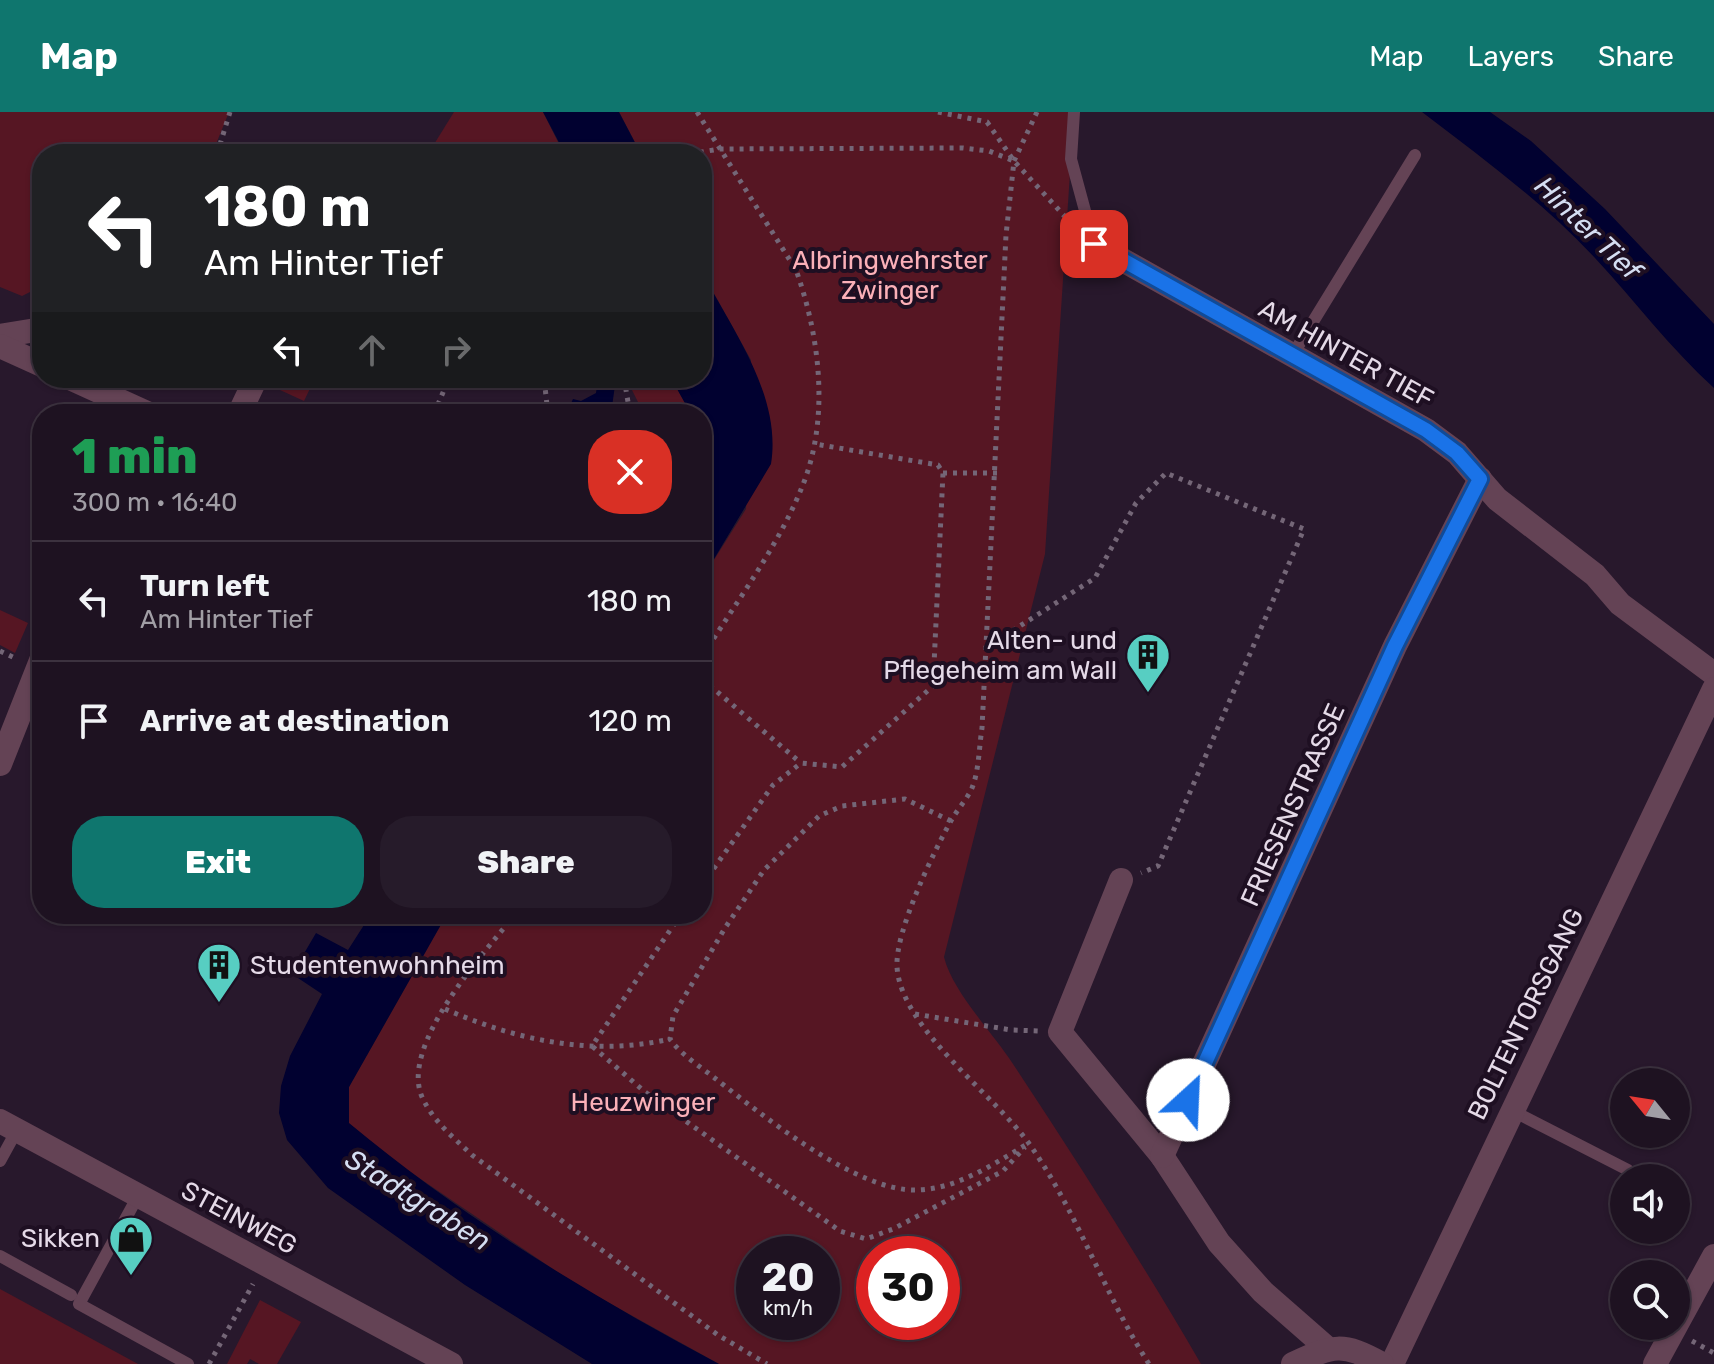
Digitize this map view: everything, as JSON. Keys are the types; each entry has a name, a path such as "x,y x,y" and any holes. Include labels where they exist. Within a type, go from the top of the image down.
{"street":[{"name":"AM HINTER TIEF","path":"1094,244 1426,430 1457,453 1497,499 1595,575 1620,604 1714,674"},
{"path":"0,336 32,331"},
{"path":"0,346 32,360"},
{"path":"92,388 127,404"},
{"name":"FRIESENSTRASSE","path":"1162,1156 1395,646 1480,479"},
{"path":"0,764 32,683"},
{"name":"BOLTENTORSGANG","path":"1392,1364 1714,689"},
{"path":"1121,880 1060,1032 1162,1156 1219,1243 1263,1292 1327,1348"},
{"name":"STEINWEG","path":"8,1126 451,1364"},
{"path":"1655,1364 1714,1256"},
{"path":"1293,1364 1327,1348 1352,1349 1382,1364"}],"lane":[{"path":"1074,112 1071,159 1094,244"},
{"path":"1292,356 1415,155"},
{"path":"1511,1110 1616,1164"},
{"path":"0,1161 8,1126"},
{"path":"138,1196 79,1304 188,1364"},
{"path":"0,1256 71,1295"}],"path":[{"path":"220,144 230,112"},
{"path":"697,112 782,244 806,298 818,375 815,444 803,486 712,641"},
{"path":"938,112 987,122 1014,161 1058,211 1094,244"},
{"path":"1037,112 1014,161 1006,235 997,473 982,728 972,787 951,821 917,893 899,945 897,967 903,993 915,1014 953,1061 1029,1143 1068,1209 1149,1364"},
{"path":"712,150 963,148 1014,161"},
{"path":"712,687 801,763 842,767 933,686 943,473 938,465 815,444"},
{"path":"943,473 997,473"},
{"path":"986,647 1095,578 1136,503 1166,473 1304,529 1158,866 1121,880"},
{"path":"712,871 773,785 801,763"},
{"path":"670,1039 673,1016 725,928 764,870 819,816 842,806 905,799 951,821"},
{"path":"509,924 445,1009 423,1046 419,1076 422,1099 440,1125 472,1155 718,1335 767,1364"},
{"path":"592,1046 674,924"},
{"path":"445,1009 487,1027 563,1045 637,1047 670,1039"},
{"path":"915,1014 1011,1030 1060,1032"},
{"path":"670,1039 803,1145 893,1186 916,1190 938,1187 976,1174 1029,1143"},
{"path":"592,1046 645,1092 852,1237 866,1239 893,1229 1003,1171 1029,1143"},
{"path":"209,1364 264,1264"}],"green space":[{"path":"0,112 229,112 216,144 32,144 32,291 22,296 0,287"},
{"path":"454,112 543,112 559,144 434,144"},
{"name":"Heuzwinger","path":"619,112 1074,112 1045,554 944,957 955,984 1062,1138 1201,1364 719,1364 575,1284 400,1165 348,1123 349,1087 441,924 712,924 712,563 746,509 751,360 712,290 712,144 636,144"},
{"path":"281,388 310,388 304,401"},
{"path":"631,388 677,388 685,404 639,404"},
{"path":"0,610 28,623 15,653 0,645"},
{"path":"0,1289 138,1364 0,1364"},
{"path":"260,1300 301,1322 277,1364 259,1364 250,1359 247,1364 227,1364"}],"water":[{"path":"543,112 619,112 636,144 560,144"},
{"name":"Hinter Tief","path":"1422,112 1490,112 1531,141 1605,209 1714,324 1714,388 1595,258 1554,218 1512,181"},
{"path":"712,290 762,388 772,438 771,464 712,562 712,404 685,404 677,388 712,388"},
{"path":"597,388 615,388 612,404 571,404 573,399 581,401 596,393"},
{"name":"Stadtgraben","path":"365,924 441,924 349,1087 349,1123 436,1191 528,1253 719,1364 592,1364 465,1285 328,1188 287,1140 279,1113 281,1086 290,1056 322,994 292,974 316,933 348,950"}],"place":[{"name":"Alten- und Pflegeheim am Wall","path":"1148,694"},
{"name":"Studentenwohnheim","path":"219,1004"},
{"name":"Sikken","path":"131,1277"}],"route":[{"path":"1094,244 1193,303 1426,430 1457,453 1480,479 1395,646 1188,1100"}],"park label":[{"name":"Albringwehrster Zwinger","path":"890,275"}]}
